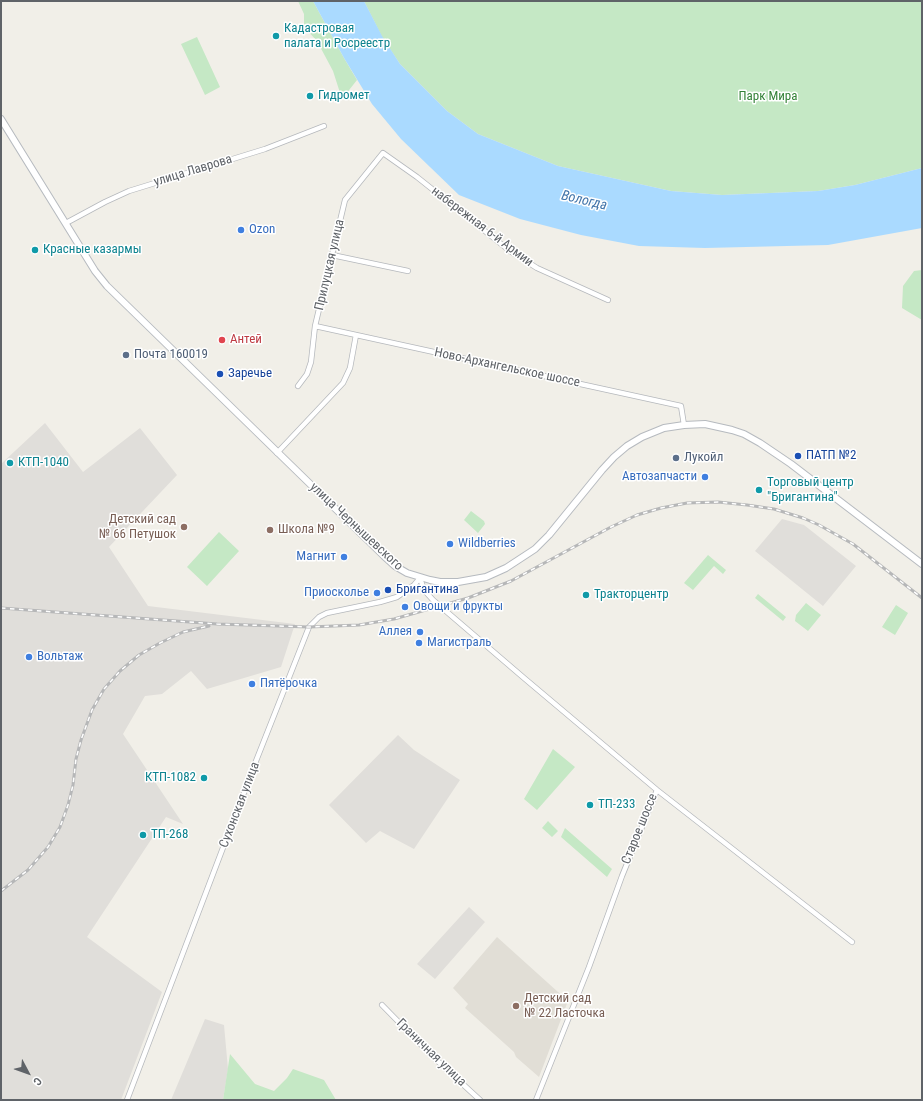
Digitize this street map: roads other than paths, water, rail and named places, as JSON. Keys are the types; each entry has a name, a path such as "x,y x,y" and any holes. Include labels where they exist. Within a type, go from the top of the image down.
{"main road":[{"name":"улица Чернышевского","path":"1,119 95,271 107,286 390,562 407,573 420,578 440,582 473,580 486,577 513,565 535,549 544,540 602,470 627,446 642,437 664,428 705,424 719,426 744,434 760,443 791,464 922,564"}],"street":[{"name":"улица Лаврова","path":"66,223 129,191 265,149 324,126"},
{"name":"Прилуцкая улица","path":"298,386 307,374 311,362 315,326 345,200 383,153"},
{"name":"набережная 6-й Армии","path":"383,153 417,177 510,251 537,268 608,300"},
{"path":"332,255 408,271"},
{"name":"Ново-Архангельское шоссе","path":"315,326 681,406 684,425"},
{"path":"277,453 343,383 350,368 356,335"},
{"name":"Старое шоссе","path":"420,578 424,590 433,600 657,790 622,876 589,967 536,1100"},
{"name":"Сухонская улица","path":"127,1100 256,761 309,627 319,617 327,613 397,597 414,586 420,578"},
{"path":"657,790 852,942"},
{"name":"Граничная улица","path":"382,1005 431,1055 480,1100"}],"water":[{"name":"Вологда","path":"313,1 364,1 382,36 400,64 447,111 478,134 558,166 671,191 722,195 818,191 855,185 922,168 922,228 828,245 705,248 639,246 581,235 520,219 459,195 401,139 372,104 344,58"}],"railway":[{"path":"1,608 217,624 309,627 359,625 394,619 468,598 511,581 611,527 637,515 661,508 687,503 718,502 774,509 803,518 819,525 853,544 922,598"},
{"path":"1,891 28,870 48,847 60,827 73,785 76,759 81,740 92,710 104,689 120,671 139,655 183,632 209,626"}],"place":[{"name":"Кадастровая палата и Росреестр","path":"276,36"},
{"name":"Гидромет","path":"310,96"},
{"name":"Ozon","path":"241,230"},
{"name":"Красные казармы","path":"35,250"},
{"name":"Антей","path":"222,340"},
{"name":"Почта 160019","path":"126,355"},
{"name":"Заречье","path":"220,374"},
{"name":"ПАТП №2","path":"798,456"},
{"name":"Лукойл","path":"676,458"},
{"name":"КТП-1040","path":"10,463"},
{"name":"Автозапчасти","path":"705,477"},
{"name":"Торговый центр \"Бригантина\"","path":"759,490"},
{"name":"Детский сад № 66 Петушок","path":"184,527"},
{"name":"Школа №9","path":"270,530"},
{"name":"Wildberries","path":"450,544"},
{"name":"Магнит","path":"344,557"},
{"name":"Бригантина","path":"388,590"},
{"name":"Приосколье","path":"377,593"},
{"name":"Тракторцентр","path":"586,595"},
{"name":"Овощи и фрукты","path":"405,607"},
{"name":"Аллея","path":"420,632"},
{"name":"Магистраль","path":"419,643"},
{"name":"Вольтаж","path":"29,657"},
{"name":"Пятёрочка","path":"252,684"},
{"name":"КТП-1082","path":"204,778"},
{"name":"ТП-233","path":"590,805"},
{"name":"ТП-268","path":"143,835"},
{"name":"Детский сад № 22 Ласточка","path":"516,1006"}],"park label":[{"name":"Парк Мира","path":"768,97"}]}
